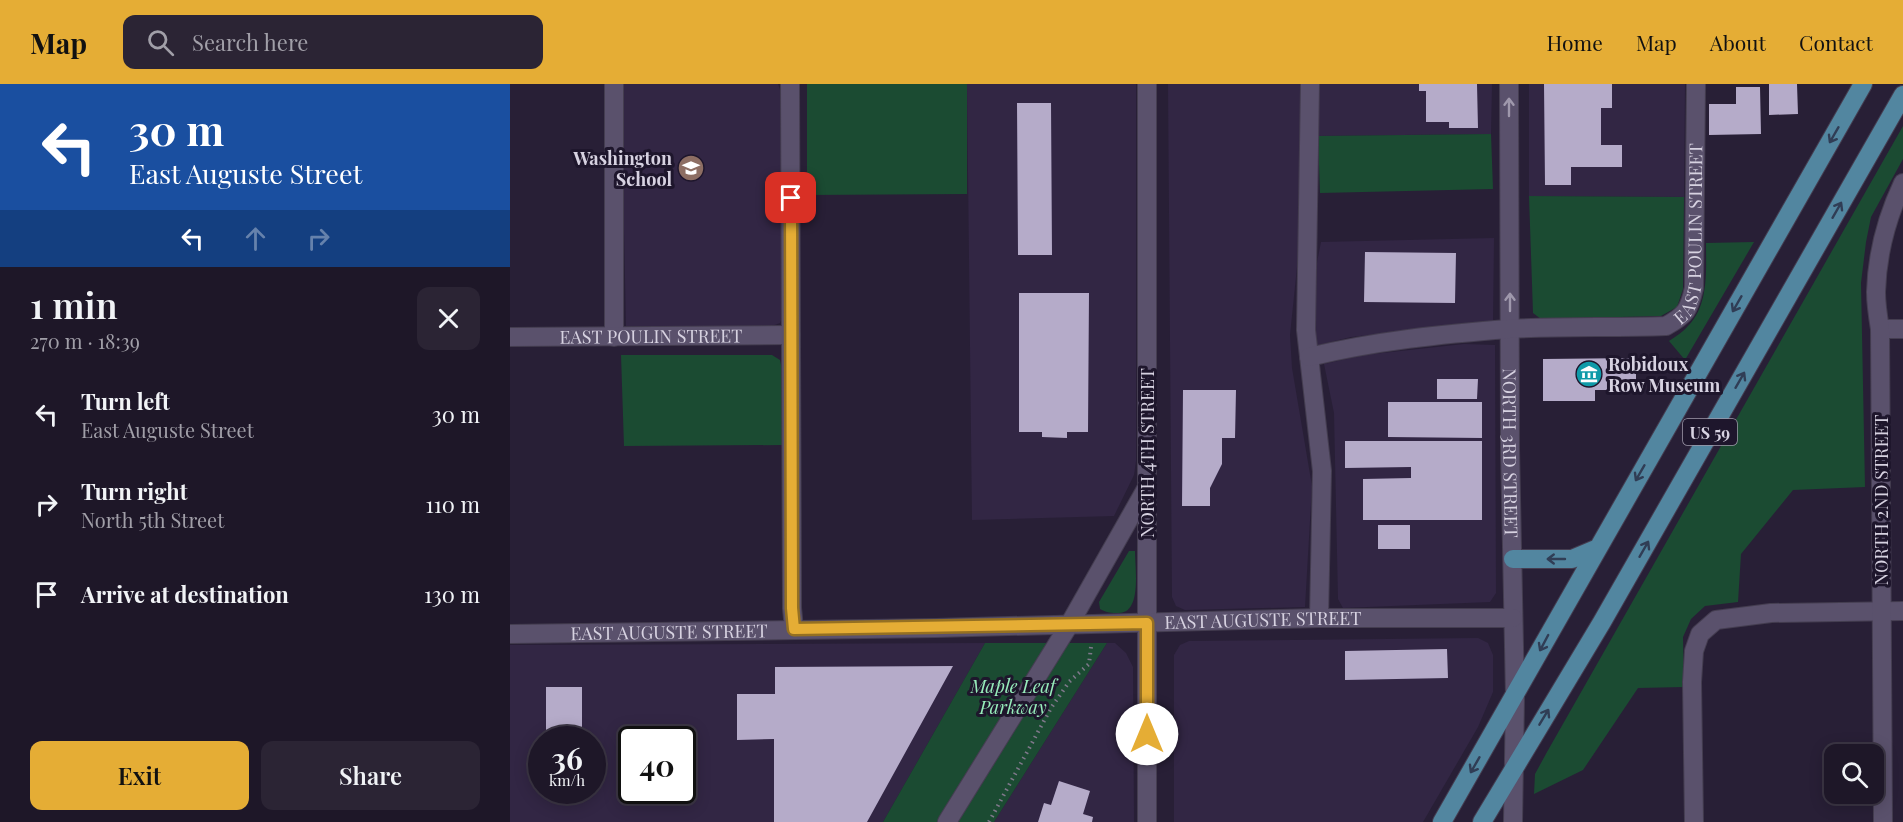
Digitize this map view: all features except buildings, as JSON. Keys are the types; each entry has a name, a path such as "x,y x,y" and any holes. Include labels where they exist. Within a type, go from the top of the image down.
{"main road":[{"name":"US 59","path":"1442,822 1863,84"},
{"name":"US 59","path":"1482,822 1602,622 1903,95"},
{"path":"1513,559 1572,559 1598,548"}],"street":[{"path":"614,84 614,337"},
{"path":"790,84 794,629"},
{"name":"NORTH 4TH STREET","path":"1147,84 1147,822"},
{"path":"1310,84 1306,330 1322,471 1319,618"},
{"name":"NORTH 3RD STREET","path":"1509,84 1515,696 1513,822"},
{"name":"EAST POULIN STREET","path":"1309,357 1404,338 1510,329 1666,326 1682,316 1690,305 1694,288 1696,84"},
{"name":"NORTH 2ND STREET","path":"1883,822 1880,329 1876,292 1883,240 1893,205 1903,183"},
{"path":"1880,329 1903,329"},
{"name":"EAST POULIN STREET","path":"510,337 791,335"},
{"path":"947,822 1069,625 1147,487"},
{"path":"1694,822 1692,682 1694,651 1700,634 1716,620 1771,613 1903,611"},
{"name":"EAST AUGUSTE STREET","path":"510,634 1069,625 1319,618 1513,618"}],"path":[{"path":"988,822 1051,708 1069,682 1089,664 1091,647"}],"shaded area":[{"path":"621,84 778,84 782,95 783,314 780,323 772,326 626,326"},
{"path":"967,84 1136,84 1136,461 1134,475 1114,516 972,520"},
{"path":"1168,84 1303,84 1302,219 1290,335 1292,368 1312,486 1305,607 1185,610 1176,606 1172,597"},
{"path":"1317,84 1492,84 1491,134 1318,136"},
{"path":"1529,84 1685,84 1684,197 1529,196"},
{"path":"1494,238 1493,322 1351,337 1314,346 1310,298 1321,242"},
{"path":"1464,344 1495,345 1496,593 1490,602 1343,608 1338,599 1334,413 1324,364 1364,355"},
{"path":"1478,638 1488,643 1493,655 1493,692 1478,727 1423,822 1174,822 1174,655 1180,645 1189,641"},
{"path":"985,643 883,822 510,822 510,645"},
{"path":"1107,643 1115,643 1126,653 1133,667 1134,822 994,822"}],"green space":[{"path":"807,84 967,84 967,194 807,195"},
{"path":"1903,126 1903,159 1871,217 1861,283 1865,487 1793,490 1741,554 1738,602 1705,606 1691,619 1683,637 1684,687 1638,688 1583,770 1534,794 1535,774 1547,752"},
{"path":"1491,134 1493,189 1320,193 1318,136"},
{"path":"1529,196 1684,197 1683,289 1677,307 1661,316 1541,319 1533,313"},
{"path":"1754,242 1685,360 1669,341 1686,328 1700,308 1705,287 1706,243"},
{"path":"621,355 772,355 780,360 782,370 782,445 624,446"},
{"path":"1129,551 1135,551 1136,568 1136,588 1131,606 1119,613 1100,609 1099,602"},
{"name":"Maple Leaf Parkway","path":"985,643 1107,643 994,822 883,822"}],"place":[{"name":"Washington School","path":"691,168"},
{"name":"Robidoux Row Museum","path":"1589,374"}],"route":[{"path":"791,198 792,608 794,629 1147,623 1147,734"}]}
